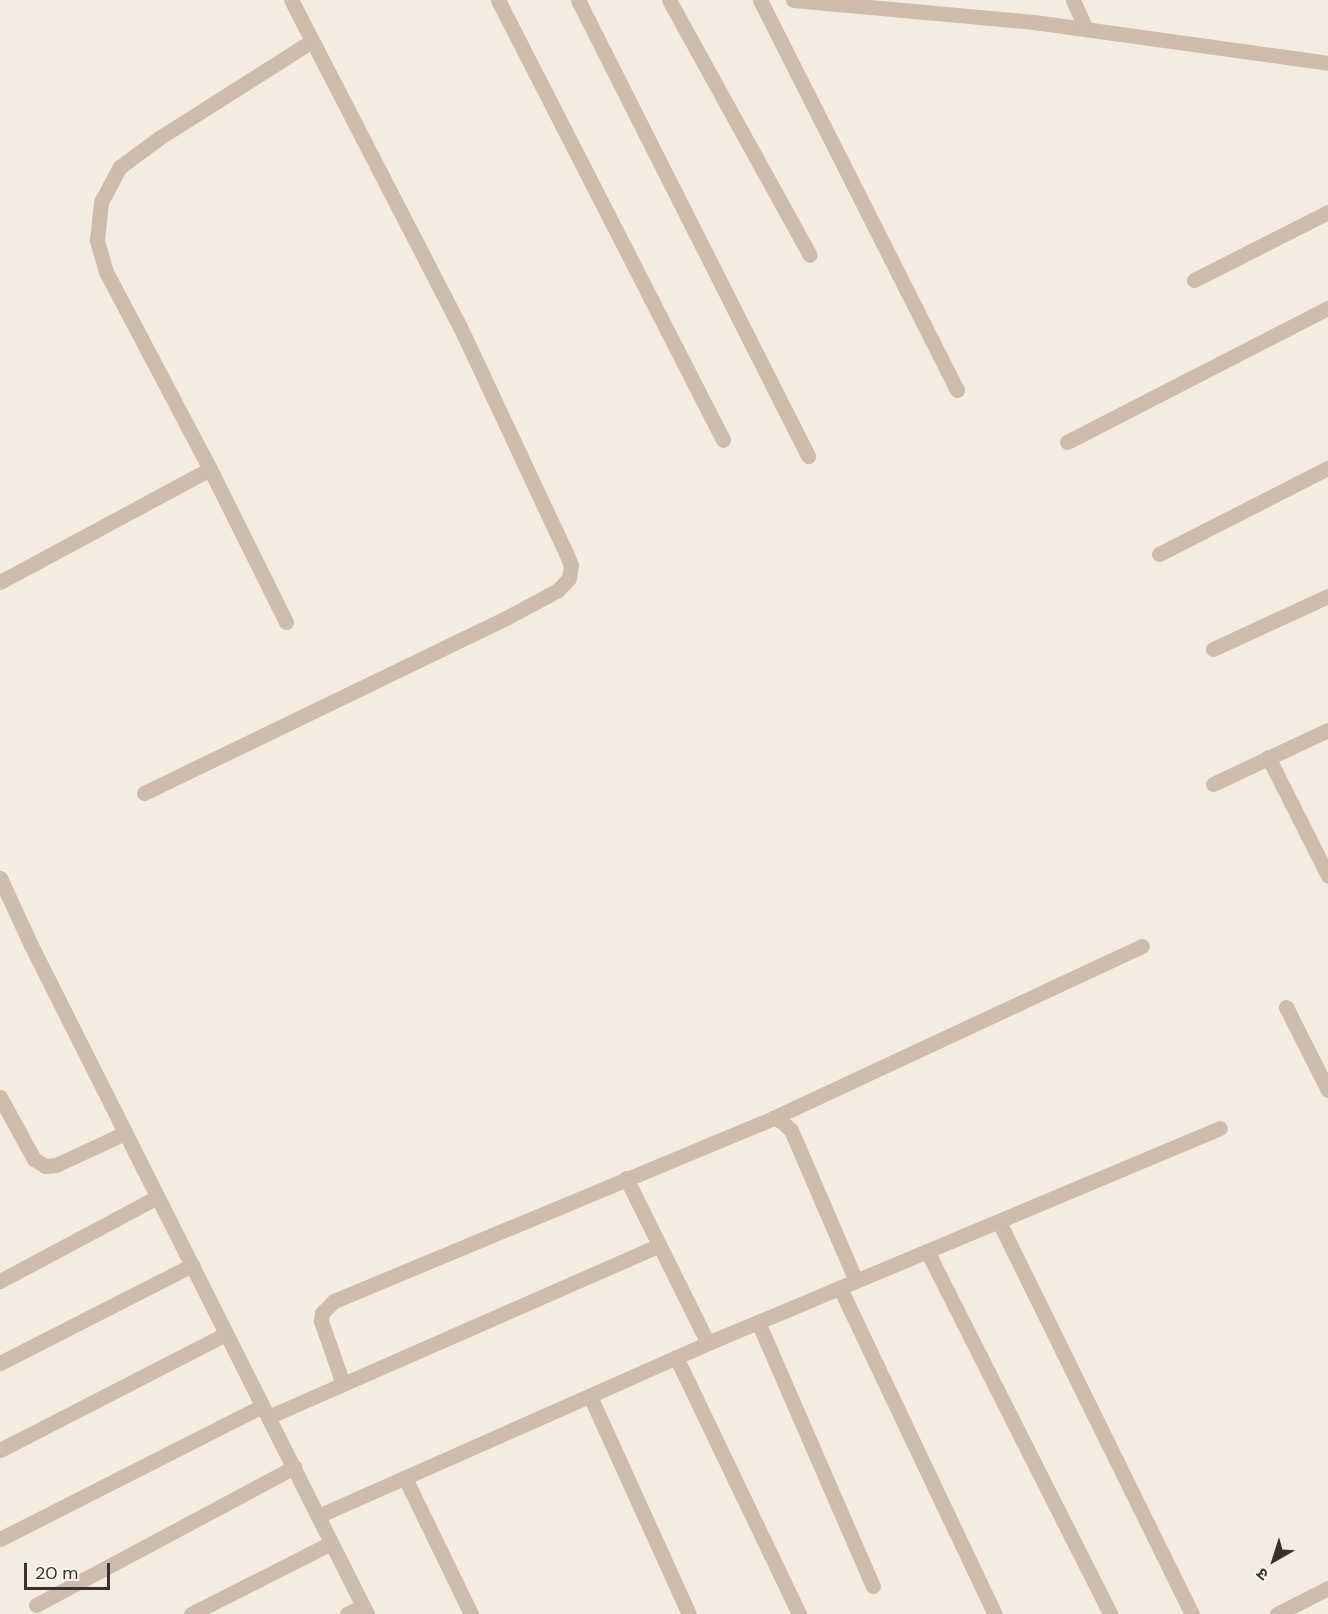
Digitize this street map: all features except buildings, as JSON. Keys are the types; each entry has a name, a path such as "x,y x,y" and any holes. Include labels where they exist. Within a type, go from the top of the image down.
{"street":[{"path":"144,793 506,618 558,590 569,578 571,565 566,553 460,327 291,0"},
{"path":"498,0 723,440"},
{"path":"578,0 808,456"},
{"path":"669,0 810,255"},
{"path":"760,0 957,390"},
{"path":"793,0 1086,29 1328,63"},
{"path":"1073,0 1086,29"},
{"path":"286,622 210,469 106,272 97,240 101,202 120,167 151,144 312,41"},
{"path":"1194,280 1328,212"},
{"path":"1067,442 1328,308"},
{"path":"1159,554 1328,468"},
{"path":"0,582 210,469"},
{"path":"1213,649 1328,596"},
{"path":"1214,783 1328,730"},
{"path":"1268,757 1328,876"},
{"path":"0,878 125,1133 365,1610 347,1614"},
{"path":"343,1384 321,1321 327,1306 626,1178 773,1118 1142,946"},
{"path":"1286,1007 1328,1090"},
{"path":"0,1097 34,1159 45,1166 56,1165 125,1133"},
{"path":"773,1118 781,1121 791,1130 856,1281"},
{"path":"318,1516 708,1343 1220,1128"},
{"path":"626,1178 708,1343"},
{"path":"0,1281 157,1197"},
{"path":"999,1222 1192,1614"},
{"path":"0,1539 265,1412 343,1384 659,1245"},
{"path":"927,1251 1110,1614"},
{"path":"0,1363 192,1265"},
{"path":"840,1288 995,1614"},
{"path":"758,1322 873,1586"},
{"path":"0,1450 226,1334"},
{"path":"676,1357 799,1614"},
{"path":"590,1396 689,1614"},
{"path":"36,1605 294,1467"},
{"path":"405,1478 471,1614"},
{"path":"191,1614 331,1543"},
{"path":"1277,1614 1328,1588"}]}
